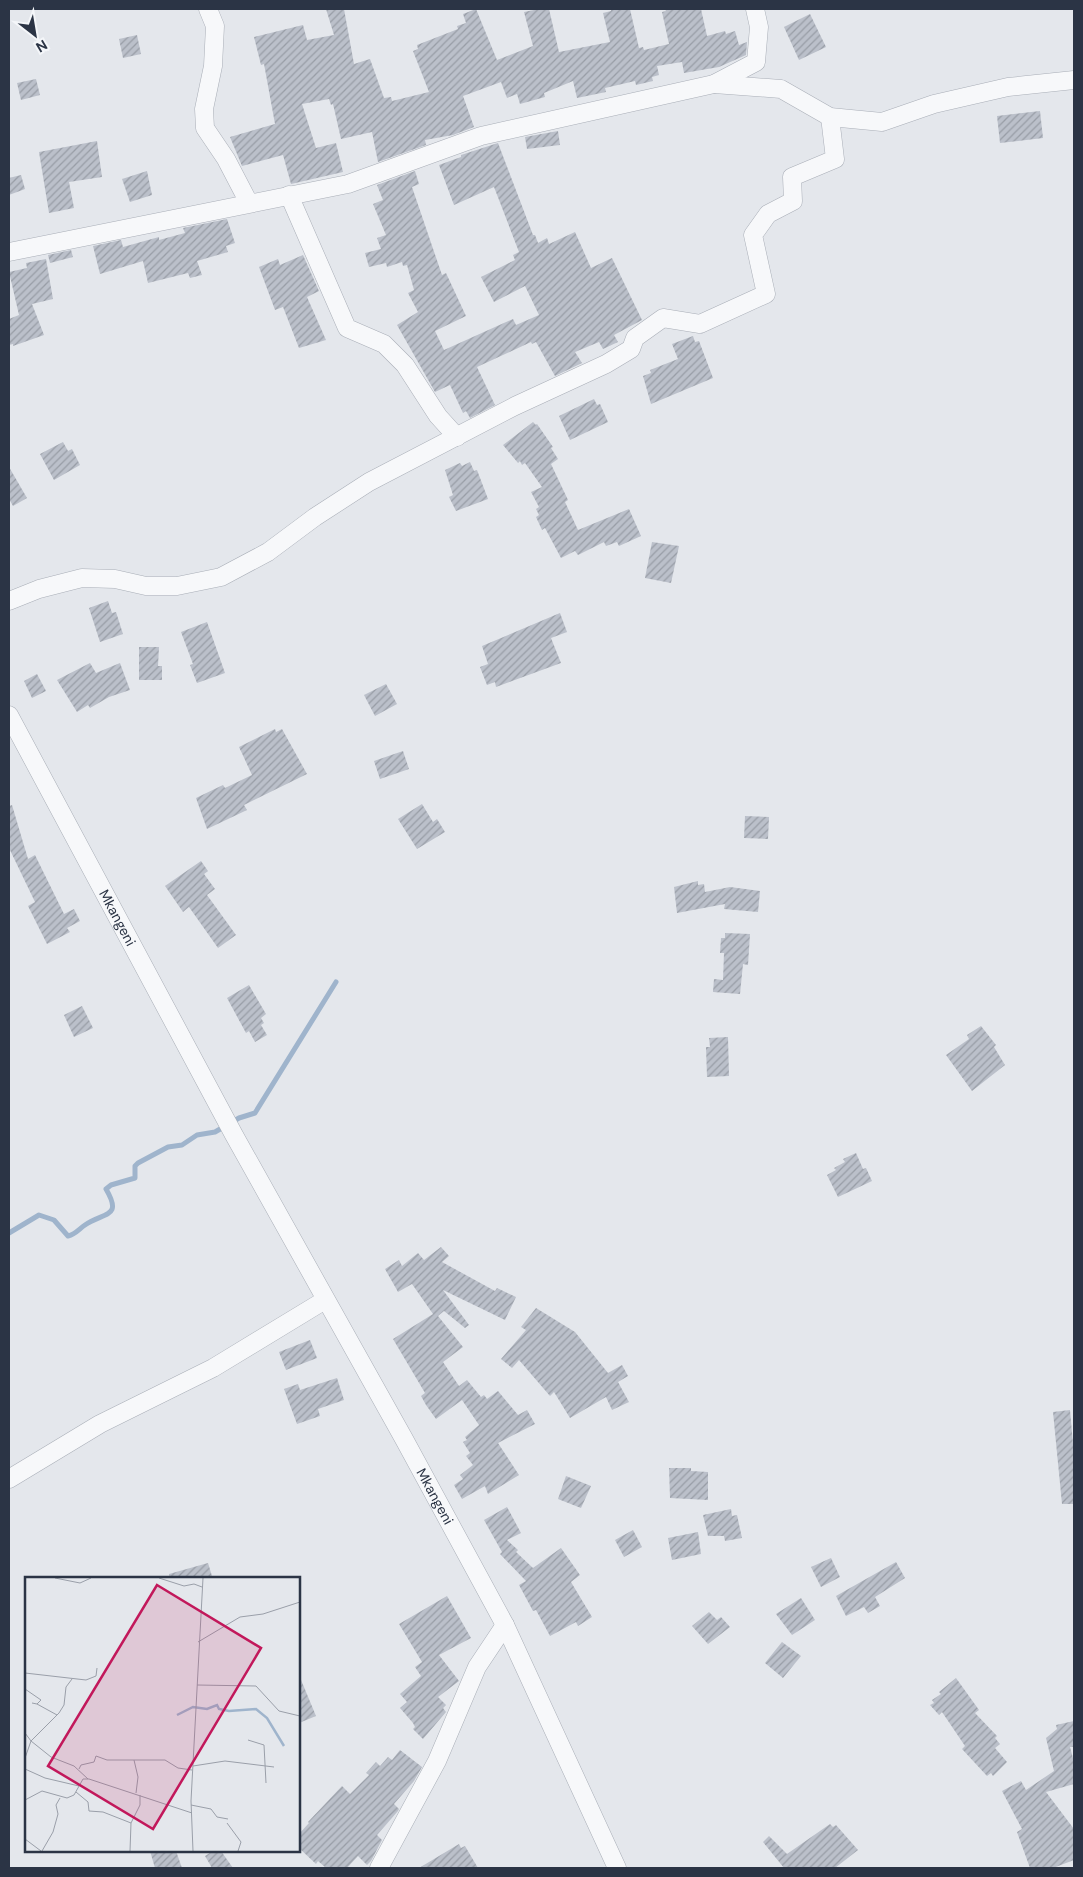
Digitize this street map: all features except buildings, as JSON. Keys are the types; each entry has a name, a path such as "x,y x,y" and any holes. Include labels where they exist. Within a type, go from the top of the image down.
{"street":[{"path":"208,9 215,26 213,66 204,109 205,128 226,159 250,203"},
{"path":"9,252 348,184 481,136 714,84 756,62 759,27 755,9"},
{"path":"714,84 781,89 830,117 882,122 934,104 1008,87 1074,80"},
{"path":"9,601 39,589 82,578 115,579 146,586 177,586 221,577 268,552 315,517 369,482 456,437 606,364 631,349 635,338 664,318 700,324 766,294 753,235 768,214 793,201 792,177 835,158 830,117"},
{"path":"289,195 347,328 384,344 391,350 405,364 438,416 456,437"},
{"name":"Mkangeni","path":"9,715 230,1127 325,1300 404,1438 505,1625 617,1868"},
{"path":"9,1479 100,1424 214,1368 325,1300"},
{"path":"379,1868 437,1761 477,1668 505,1625"}],"waterway":[{"path":"9,1233 39,1215 54,1220 68,1236 73,1234 112,1210 113,1205 106,1189 111,1185 135,1178 135,1166 138,1163 168,1147 182,1145 197,1135 215,1132 239,1118 255,1113 336,982"}]}
